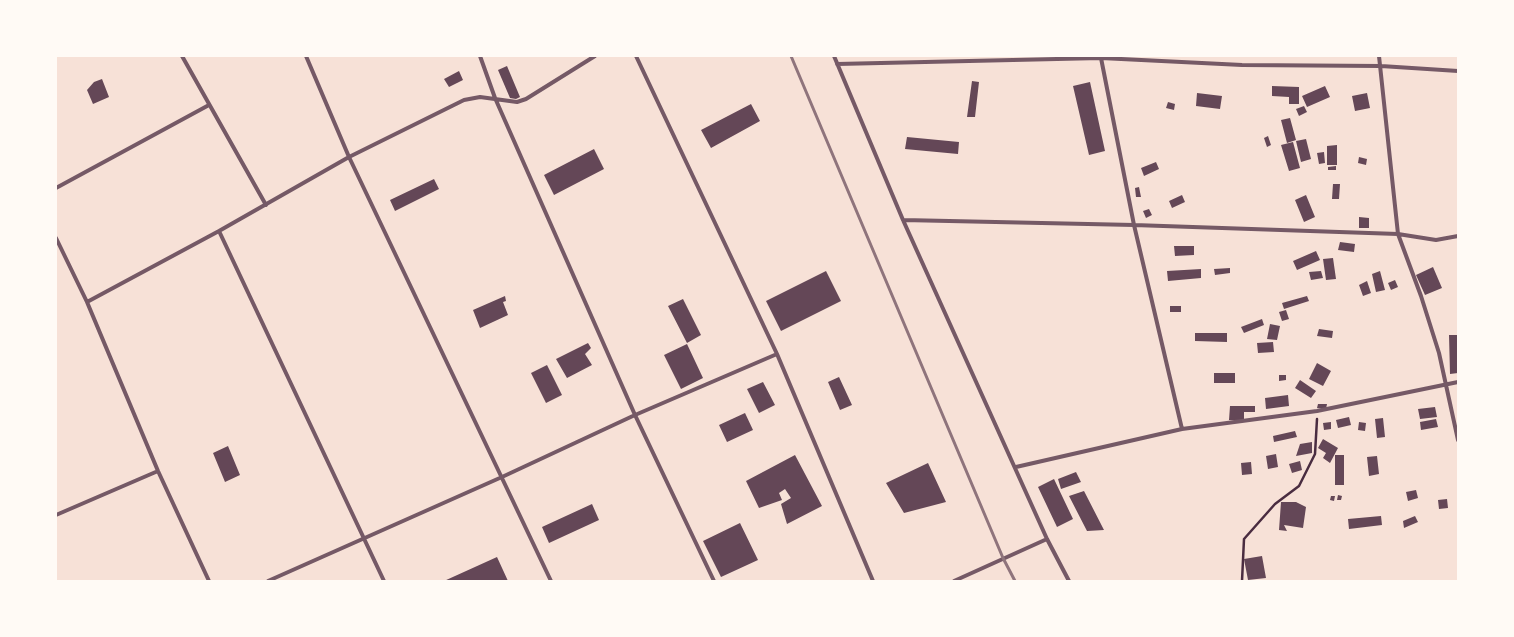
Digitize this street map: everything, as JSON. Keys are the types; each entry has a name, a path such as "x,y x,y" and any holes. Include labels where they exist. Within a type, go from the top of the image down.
{"street":[{"path":"182,56 266,205"},
{"path":"306,56 349,157 551,581"},
{"path":"480,56 495,98 635,415 714,581"},
{"path":"87,302 266,205 349,157 464,100 480,97 517,102 526,99 595,56"},
{"path":"636,56 777,354 873,581"},
{"path":"834,56 903,220 1016,467 1047,539 1069,581"},
{"path":"1379,56 1398,234 1421,296 1447,384 1458,440"},
{"path":"837,64 955,58 1101,58 1242,65 1381,66 1458,71"},
{"path":"1101,58 1134,224 1182,428"},
{"path":"56,188 209,105"},
{"path":"903,220 1134,224 1398,234 1436,240 1458,236"},
{"path":"219,231 384,581"},
{"path":"56,238 87,302 158,471 209,581"},
{"path":"268,581 365,539 635,415 777,354"},
{"path":"1016,467 1182,428 1318,411 1458,382"},
{"path":"56,515 158,471"},
{"path":"954,581 1047,539"}],"path":[{"path":"1242,581 1244,539 1275,504 1299,486 1315,454 1318,411"}],"building":[{"path":"507,66 520,97 516,99 510,98 498,70"},
{"path":"459,71 463,80 449,87 444,79"},
{"path":"102,79 109,97 93,104 87,90 94,82"},
{"path":"972,81 979,82 975,117 967,117"},
{"path":"1090,82 1105,151 1089,155 1073,86"},
{"path":"1272,86 1299,87 1299,104 1289,104 1289,97 1272,96"},
{"path":"1325,86 1330,97 1307,107 1302,96"},
{"path":"1197,93 1222,96 1220,109 1196,106"},
{"path":"1367,93 1370,108 1355,111 1352,96"},
{"path":"1168,102 1175,104 1174,110 1166,108"},
{"path":"751,104 760,121 711,148 701,130"},
{"path":"1304,106 1307,112 1299,116 1296,109"},
{"path":"1290,118 1296,140 1287,143 1281,120"},
{"path":"1268,136 1271,145 1267,147 1264,138"},
{"path":"907,137 959,142 958,154 905,149"},
{"path":"1306,139 1311,159 1301,162 1296,141"},
{"path":"1293,142 1300,168 1289,171 1281,145"},
{"path":"1337,145 1337,165 1327,165 1327,146"},
{"path":"594,149 604,169 554,195 544,175"},
{"path":"1324,152 1325,163 1319,164 1317,153"},
{"path":"1359,157 1367,159 1366,165 1358,163"},
{"path":"1156,162 1159,169 1144,176 1141,168"},
{"path":"1336,166 1336,170 1328,170 1328,167"},
{"path":"434,179 439,189 395,211 390,200"},
{"path":"1333,184 1340,184 1339,199 1332,199"},
{"path":"1139,187 1141,197 1136,197 1135,188"},
{"path":"1182,195 1185,202 1172,208 1169,201"},
{"path":"1306,195 1315,217 1304,222 1295,200"},
{"path":"1149,209 1152,215 1146,218 1143,211"},
{"path":"1359,217 1369,218 1369,228 1359,228"},
{"path":"1340,242 1355,244 1354,252 1338,250"},
{"path":"1174,246 1194,246 1194,255 1175,256"},
{"path":"1316,251 1320,260 1297,270 1293,261"},
{"path":"1333,258 1336,279 1326,280 1323,259"},
{"path":"1433,267 1442,288 1425,295 1416,275"},
{"path":"1230,268 1230,273 1215,275 1214,269"},
{"path":"1201,269 1201,278 1168,281 1167,271"},
{"path":"826,271 841,301 781,331 766,301"},
{"path":"1321,271 1323,278 1311,280 1309,272"},
{"path":"1380,271 1385,290 1376,292 1372,274"},
{"path":"1395,280 1398,287 1391,290 1388,283"},
{"path":"1367,281 1371,293 1363,296 1359,285"},
{"path":"505,296 506,301 503,302 508,315 480,328 473,310"},
{"path":"1307,296 1309,301 1284,309 1282,303"},
{"path":"683,299 701,335 687,343 668,306"},
{"path":"1170,306 1181,306 1181,312 1170,312"},
{"path":"1286,310 1289,319 1282,321 1279,312"},
{"path":"1262,319 1264,325 1244,333 1241,327"},
{"path":"1270,324 1280,326 1277,340 1267,339"},
{"path":"1319,329 1333,331 1332,338 1317,336"},
{"path":"1195,333 1227,333 1227,342 1195,341"},
{"path":"1449,335 1458,335 1458,373 1450,374"},
{"path":"1273,342 1274,352 1258,353 1257,343"},
{"path":"588,343 591,348 585,354 592,365 567,378 556,359"},
{"path":"687,344 703,378 681,389 664,355"},
{"path":"1317,363 1331,371 1323,386 1309,379"},
{"path":"547,365 562,395 546,403 531,373"},
{"path":"1214,373 1235,373 1235,383 1214,383"},
{"path":"1279,375 1286,375 1286,380 1279,381"},
{"path":"839,377 852,405 840,410 828,382"},
{"path":"1300,380 1316,391 1311,398 1295,388"},
{"path":"763,382 775,405 759,413 747,389"},
{"path":"1288,395 1289,406 1266,409 1265,398"},
{"path":"1318,404 1327,404 1326,409 1317,408"},
{"path":"1230,406 1255,406 1255,412 1244,412 1244,421 1229,420"},
{"path":"1435,407 1437,417 1420,419 1418,409"},
{"path":"745,413 753,430 727,442 719,425"},
{"path":"1349,417 1351,425 1338,428 1336,420"},
{"path":"1383,418 1385,437 1377,438 1375,419"},
{"path":"1436,419 1438,427 1421,430 1420,422"},
{"path":"1331,422 1331,429 1324,430 1323,423"},
{"path":"1359,422 1366,423 1365,431 1358,430"},
{"path":"1295,431 1297,437 1274,442 1273,436"},
{"path":"1323,439 1338,448 1330,463 1323,458 1326,453 1318,448"},
{"path":"1312,442 1312,453 1296,456 1300,444"},
{"path":"228,446 240,475 225,482 213,453"},
{"path":"1276,454 1278,467 1268,469 1266,456"},
{"path":"795,455 822,506 787,524 781,504 791,498 785,489 779,493 782,500 759,508 746,481"},
{"path":"1335,455 1344,455 1344,485 1335,485"},
{"path":"1377,456 1379,474 1369,476 1367,457"},
{"path":"1300,461 1302,470 1292,473 1289,464"},
{"path":"1251,462 1252,474 1242,475 1241,463"},
{"path":"928,463 946,502 904,513 886,483"},
{"path":"1076,472 1081,482 1061,489 1058,479"},
{"path":"1054,479 1073,519 1057,527 1038,487"},
{"path":"1416,490 1418,498 1408,501 1406,492"},
{"path":"1084,491 1104,530 1087,531 1069,496"},
{"path":"1338,495 1342,496 1341,500 1337,500"},
{"path":"1331,496 1335,496 1334,501 1330,500"},
{"path":"1447,499 1448,508 1439,509 1438,500"},
{"path":"1281,502 1296,502 1306,507 1303,528 1284,525 1287,531 1279,530"},
{"path":"592,504 599,520 549,543 542,527"},
{"path":"1381,516 1382,525 1349,529 1348,519"},
{"path":"1415,516 1418,522 1404,528 1403,521"},
{"path":"740,523 758,560 721,577 703,541"},
{"path":"1262,556 1266,578 1248,580 1244,559"},
{"path":"497,557 508,581 444,581"}],"railway":[{"path":"791,56 1003,558 1015,581"}]}
